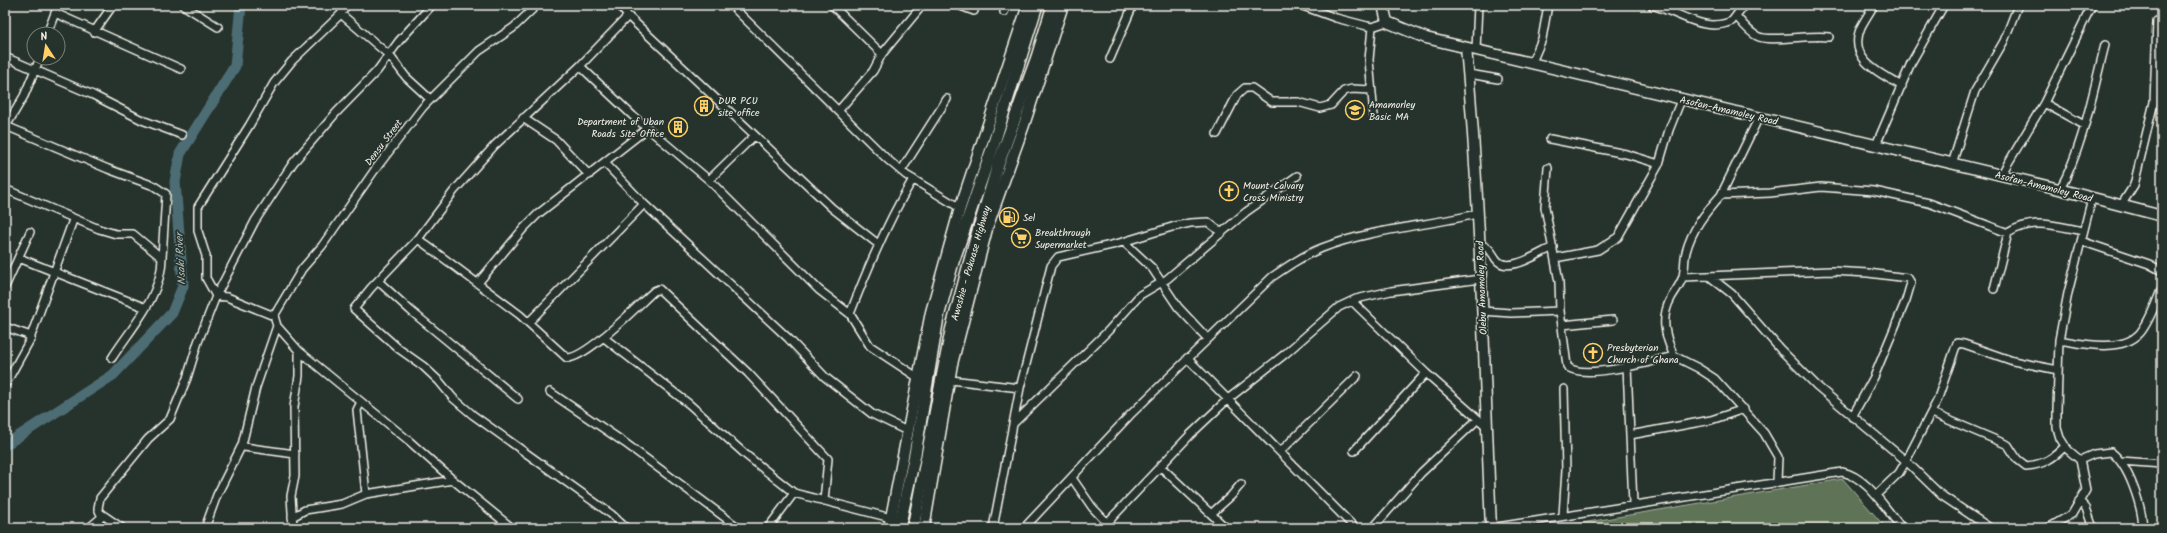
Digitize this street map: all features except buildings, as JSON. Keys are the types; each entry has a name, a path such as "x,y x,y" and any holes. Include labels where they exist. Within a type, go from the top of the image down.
{"main road":[{"name":"Awoshie - Pokuase Highway","path":"899,528 915,454 938,317 953,262 1013,84 1037,5"},
{"name":"Awoshie - Pokuase Highway","path":"913,528 954,323 976,238 998,165 1027,87 1053,5"},
{"path":"1013,84 1027,87"}],"street":[{"path":"50,26 58,5"},
{"path":"94,32 112,5"},
{"path":"183,5 218,27"},
{"path":"216,296 206,278 206,256 198,231 198,207 274,83 292,60 341,14 346,5"},
{"path":"122,528 102,516 98,508 100,498 148,438 170,418 187,378 198,342 216,296 255,221 293,163 390,56 398,41 432,5"},
{"name":"Densu Street","path":"274,316 302,269 322,246 401,134 430,99 479,51 513,28 537,5"},
{"path":"619,5 628,16 696,79 754,136 787,163 832,208 878,244"},
{"path":"731,5 839,110 859,132 901,171 960,208"},
{"path":"958,5 974,11"},
{"path":"1004,12 1007,5"},
{"path":"603,337 684,400 763,469 794,493 824,501 890,523 931,312 960,208 1028,5"},
{"path":"924,528 951,380 952,364 988,224 1024,125 1063,5"},
{"path":"1110,59 1133,5"},
{"path":"1300,5 1336,18 1372,27 1387,22 1383,5"},
{"path":"1471,49 1478,5"},
{"path":"1532,62 1542,39 1548,5"},
{"path":"1651,5 1670,7 1697,22 1711,26 1725,24 1737,17 1744,5"},
{"path":"1874,5 1858,36 1860,55 1872,68 1902,86"},
{"path":"1876,145 1911,63 1944,5"},
{"path":"1952,164 1975,91 2004,41 2018,5"},
{"path":"2001,175 2044,103 2092,5"},
{"path":"835,6 882,54"},
{"path":"839,110 873,71 882,54 920,8"},
{"path":"55,13 94,32 181,69"},
{"path":"341,14 390,56 406,77 430,99"},
{"path":"626,528 611,514 473,415 453,398 428,371 399,349 354,309 418,239 467,176 494,145 580,66 628,16"},
{"path":"1737,17 1753,33 1764,38 1810,35 1829,37"},
{"path":"2122,204 2132,189 2139,168 2159,86 2157,21"},
{"name":"Asofan-Amamoley Road","path":"1387,22 1426,38 1532,62 1589,78 2122,204 2162,216"},
{"path":"1372,27 1370,60 1374,116"},
{"path":"2060,190 2069,171 2084,126 2105,45"},
{"name":"Olebu Amamoley Road","path":"1471,49 1468,74 1474,128 1477,214 1481,245 1480,279 1491,528"},
{"path":"5,57 142,120 182,135"},
{"path":"37,66 24,96 6,127 108,170 154,186 166,194 162,269 157,286 146,308 112,358"},
{"path":"580,66 648,128 709,180 819,290 850,314 870,346 918,377"},
{"path":"1468,74 1498,79"},
{"path":"1217,134 1237,95 1245,88 1252,88 1272,102 1298,102 1320,108 1331,105 1344,92 1352,89 1372,90"},
{"path":"901,171 947,99"},
{"path":"1555,258 1598,250 1612,242 1628,222 1659,164 1669,130 1681,100"},
{"path":"2044,103 2084,126"},
{"path":"1674,356 1665,333 1664,321 1666,309 1683,277 1686,251 1695,228 1704,214 1721,195 1759,117"},
{"path":"523,118 556,140 589,175"},
{"path":"478,283 523,229 538,214 648,128"},
{"path":"709,180 754,136"},
{"path":"1550,139 1626,154 1659,164"},
{"path":"605,163 644,204 788,338 825,377 872,414 907,431"},
{"path":"1548,168 1545,207 1555,258 1566,363 1574,371 1588,373 1674,356 1707,373 1744,409 1773,446 1779,463 1777,482"},
{"path":"1014,423 1034,406 1108,331 1140,295 1161,282 1246,212 1297,176"},
{"path":"850,314 878,244 896,207 913,179"},
{"path":"1721,195 1770,193 1821,187 1874,191 1929,203 2008,233"},
{"path":"5,189 73,220 116,234 133,234 162,258"},
{"path":"2048,528 2072,514 2086,490 2080,460 2065,446 2057,428 2058,370 2059,340 2083,231 2092,198"},
{"path":"529,322 644,204"},
{"path":"1024,528 1130,415 1187,358 1208,340 1272,277 1293,262 1313,252 1356,238 1477,214"},
{"path":"27,335 31,336 42,310 73,220"},
{"path":"992,528 1020,388 1051,266 1058,257 1124,242 1172,227 1202,222 1212,224 1222,233"},
{"path":"1994,289 2008,233 2020,226 2038,223 2083,231"},
{"path":"5,287 30,232"},
{"path":"418,239 529,322 567,358 579,355 603,337 654,291 660,289 748,373 828,459 824,501"},
{"path":"2081,241 2149,264 2162,271"},
{"path":"1124,242 1152,268 1178,307 1208,340"},
{"path":"1481,245 1490,249 1497,261 1503,264 1512,265 1552,247"},
{"path":"19,258 146,308"},
{"path":"1683,277 1832,271 1868,273 1908,278 1911,282 1906,300 1874,377 1852,417"},
{"path":"1709,276 1732,294 1780,350 1852,417 1906,462 1941,495 1990,528"},
{"path":"1072,478 1092,507 1109,526 1160,466 1228,399 1285,354 1339,307 1352,300 1391,291 1480,279"},
{"path":"378,281 416,316 518,399"},
{"path":"2059,340 2080,344 2110,345 2133,339 2144,327 2162,288"},
{"path":"216,296 227,297 274,316 277,326 299,351 408,440 453,480 512,528"},
{"path":"1352,300 1426,373 1486,426"},
{"path":"1482,311 1560,311"},
{"path":"1562,325 1613,320"},
{"path":"205,528 217,495 242,445 256,387 277,326"},
{"path":"5,327 27,335 31,338 5,385"},
{"path":"1876,495 1889,484 1906,462 1932,413 1957,343 1974,347 2013,361 2058,370"},
{"path":"293,528 292,496 295,476 294,406 299,376 299,351"},
{"path":"1187,358 1355,528"},
{"path":"1627,366 1633,504"},
{"path":"1354,451 1426,373"},
{"path":"1280,452 1357,376"},
{"path":"951,380 1020,388"},
{"path":"1563,516 1566,470 1564,389"},
{"path":"550,392 613,434 739,528"},
{"path":"361,402 357,410 366,494"},
{"path":"1630,435 1711,420 1744,409"},
{"path":"1932,413 2008,445 2017,459 2026,466 2050,460 2065,446"},
{"path":"1373,528 1421,473 1478,419"},
{"path":"242,445 244,447 295,454"},
{"path":"2080,460 2102,452 2111,452 2122,461 2138,502 2143,528"},
{"path":"2122,461 2162,464"},
{"path":"1160,466 1212,513 1226,528"},
{"path":"1491,528 1633,504 1842,472 1853,476 1876,495 1902,528"},
{"path":"292,517 305,510 342,504 366,494 453,480"},
{"path":"1212,513 1232,496 1241,484"},
{"path":"768,528 794,493"},
{"path":"2079,501 2086,508 2092,528"},
{"path":"88,528 102,516"}],"green space":[{"path":"1843,479 1886,528 1552,528"}],"waterway":[{"name":"Nsaki River","path":"5,445 113,375 172,313 183,286 175,182 180,154 235,66 241,5"}],"place":[{"name":"DUR PCU site office","path":"704,106"},
{"name":"Amamorley Basic MA","path":"1355,110"},
{"name":"Department of Uban Roads Site Office","path":"678,127"},
{"name":"Mount Calvary Cross Ministry","path":"1229,191"},
{"name":"Sel","path":"1009,217"},
{"name":"Breakthrough Supermarket","path":"1021,238"},
{"name":"Presbyterian Church of Ghana","path":"1593,353"}]}
